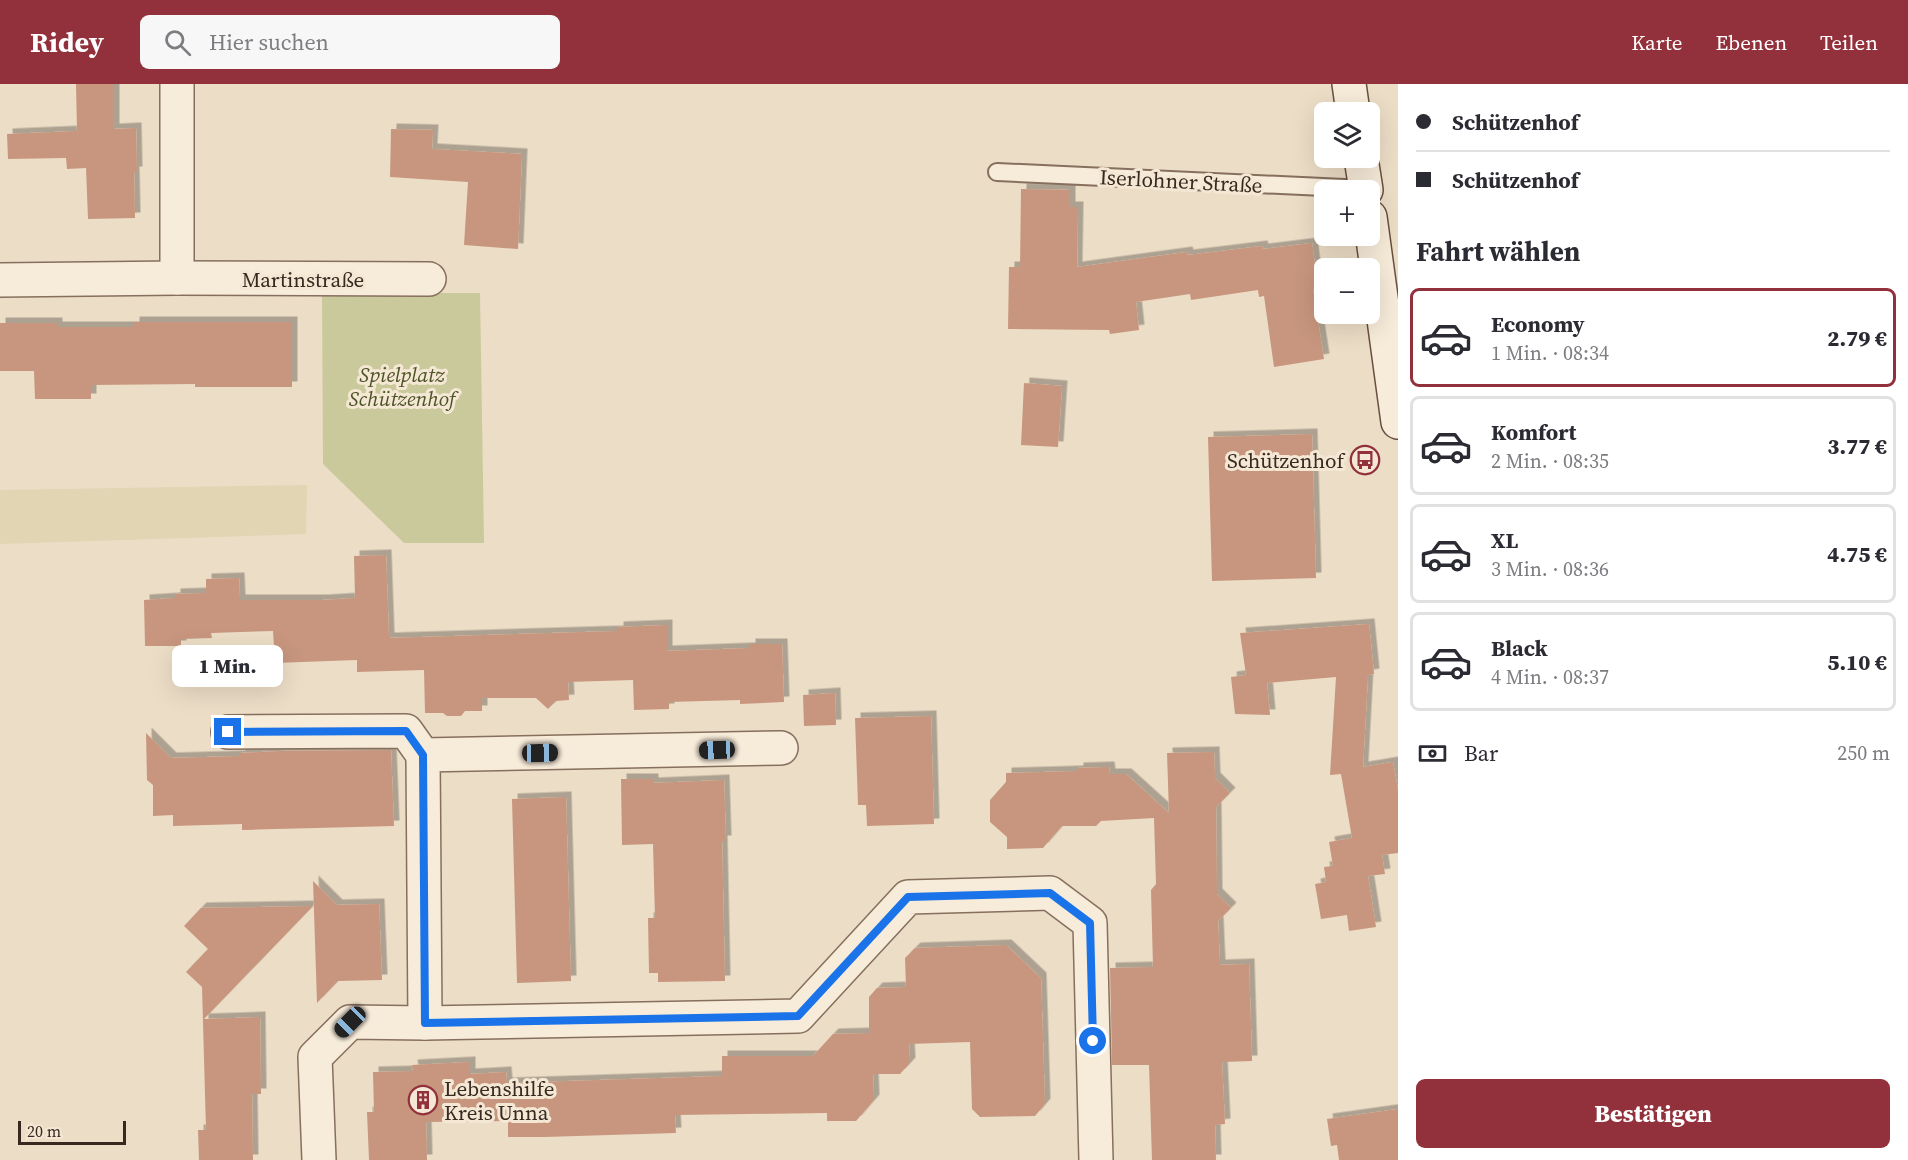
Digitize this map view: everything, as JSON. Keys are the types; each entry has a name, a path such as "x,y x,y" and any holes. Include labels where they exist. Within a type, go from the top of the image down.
{"street":[{"path":"177,84 177,278"},
{"path":"1349,84 1352,102"},
{"path":"1374,246 1398,422"},
{"name":"Martinstraße","path":"0,280 429,279"},
{"path":"228,732 406,731 423,755 425,1023"},
{"path":"423,755 781,748"},
{"path":"319,1160 315,1058 350,1022 425,1023 798,1016 908,897 1050,893 1090,923 1096,1160"}],"lane":[{"name":"Iserlohner Straße","path":"997,172 1314,195"}],"shaded area":[{"path":"307,485 306,534 0,544 0,490"}],"green space":[{"name":"Spielplatz Schützenhof","path":"322,293 480,293 484,543 404,543 323,464"}],"building":[{"path":"76,84 114,84 114,129 136,128 135,218 88,219 86,168 67,169 66,158 8,159 7,134 77,131"},
{"path":"391,129 433,130 432,149 522,154 518,249 464,245 468,182 390,177"},
{"path":"1021,189 1070,190 1070,207 1078,207 1077,267 1187,252 1188,255 1262,246 1263,249 1312,243 1314,324 1318,324 1324,359 1274,367 1264,296 1259,297 1258,290 1191,300 1190,294 1136,302 1139,330 1110,334 1109,330 1008,329 1009,267 1020,267"},
{"path":"134,322 292,322 292,387 195,387 195,384 91,385 91,399 35,399 34,371 0,371 0,323 57,323 57,327 134,327"},
{"path":"1024,383 1062,386 1058,447 1021,445"},
{"path":"1312,434 1316,578 1212,581 1208,437"},
{"path":"386,555 389,638 618,631 618,627 667,625 667,651 750,648 750,644 782,644 784,702 740,704 740,700 669,702 669,709 634,710 633,680 568,682 569,700 556,701 548,709 536,698 482,698 482,711 465,711 461,716 447,716 443,713 425,713 424,670 357,672 357,660 275,663 273,631 211,633 212,638 181,639 181,646 145,646 144,600 175,598 175,594 206,593 206,579 239,578 240,600 355,598 354,556"},
{"path":"1369,624 1374,674 1368,675 1363,767 1393,762 1398,790 1398,853 1382,855 1385,874 1368,876 1376,927 1349,931 1347,915 1321,919 1315,884 1326,882 1324,867 1333,866 1329,842 1352,838 1341,774 1330,775 1336,677 1267,683 1270,715 1235,714 1231,677 1246,675 1240,633"},
{"path":"835,693 836,725 804,726 803,695"},
{"path":"931,716 934,824 867,826 866,805 858,805 855,718"},
{"path":"146,733 171,758 240,756 240,753 280,751 391,750 394,826 242,830 242,824 173,826 173,815 153,816 153,785 147,780"},
{"path":"1214,752 1215,778 1230,793 1216,807 1217,894 1231,908 1218,921 1220,965 1249,964 1252,1061 1222,1062 1225,1124 1215,1125 1216,1160 1152,1160 1149,1065 1112,1065 1110,968 1153,967 1151,890 1156,884 1154,818 1101,821 1096,826 1062,826 1043,848 1007,849 1007,837 990,822 990,800 1006,782 1006,773 1078,771 1078,768 1109,767 1110,774 1126,774 1169,813 1167,753"},
{"path":"621,779 653,779 653,783 724,780 726,841 722,841 725,981 658,982 658,973 649,973 648,918 655,918 653,844 622,845"},
{"path":"566,797 571,981 517,983 512,799"},
{"path":"313,881 337,905 379,904 382,980 338,981 317,1003"},
{"path":"313,906 204,1019 260,1017 261,1094 252,1094 253,1160 199,1160 198,1130 206,1130 202,987 186,972 208,949 184,926 201,908"},
{"path":"1006,945 1041,978 1045,1104 1035,1116 980,1117 972,1109 970,1042 909,1044 910,1063 900,1074 873,1074 874,1100 856,1121 827,1121 827,1113 675,1115 676,1133 544,1137 508,1137 508,1121 426,1122 427,1160 369,1160 367,1112 374,1112 373,1072 413,1071 412,1065 470,1062 470,1074 506,1072 507,1083 722,1076 722,1056 813,1056 833,1034 869,1033 869,997 877,988 906,987 905,958 915,948"},
{"path":"1398,1109 1398,1160 1339,1160 1337,1145 1331,1146 1327,1119"}],"place":[{"name":"Schützenhof","path":"1365,460"},
{"name":"Lebenshilfe Kreis Unna","path":"423,1100"}],"route":[{"path":"228,732 406,731 423,755 425,1023 798,1016 908,897 1050,893 1090,923 1093,1041"}]}
